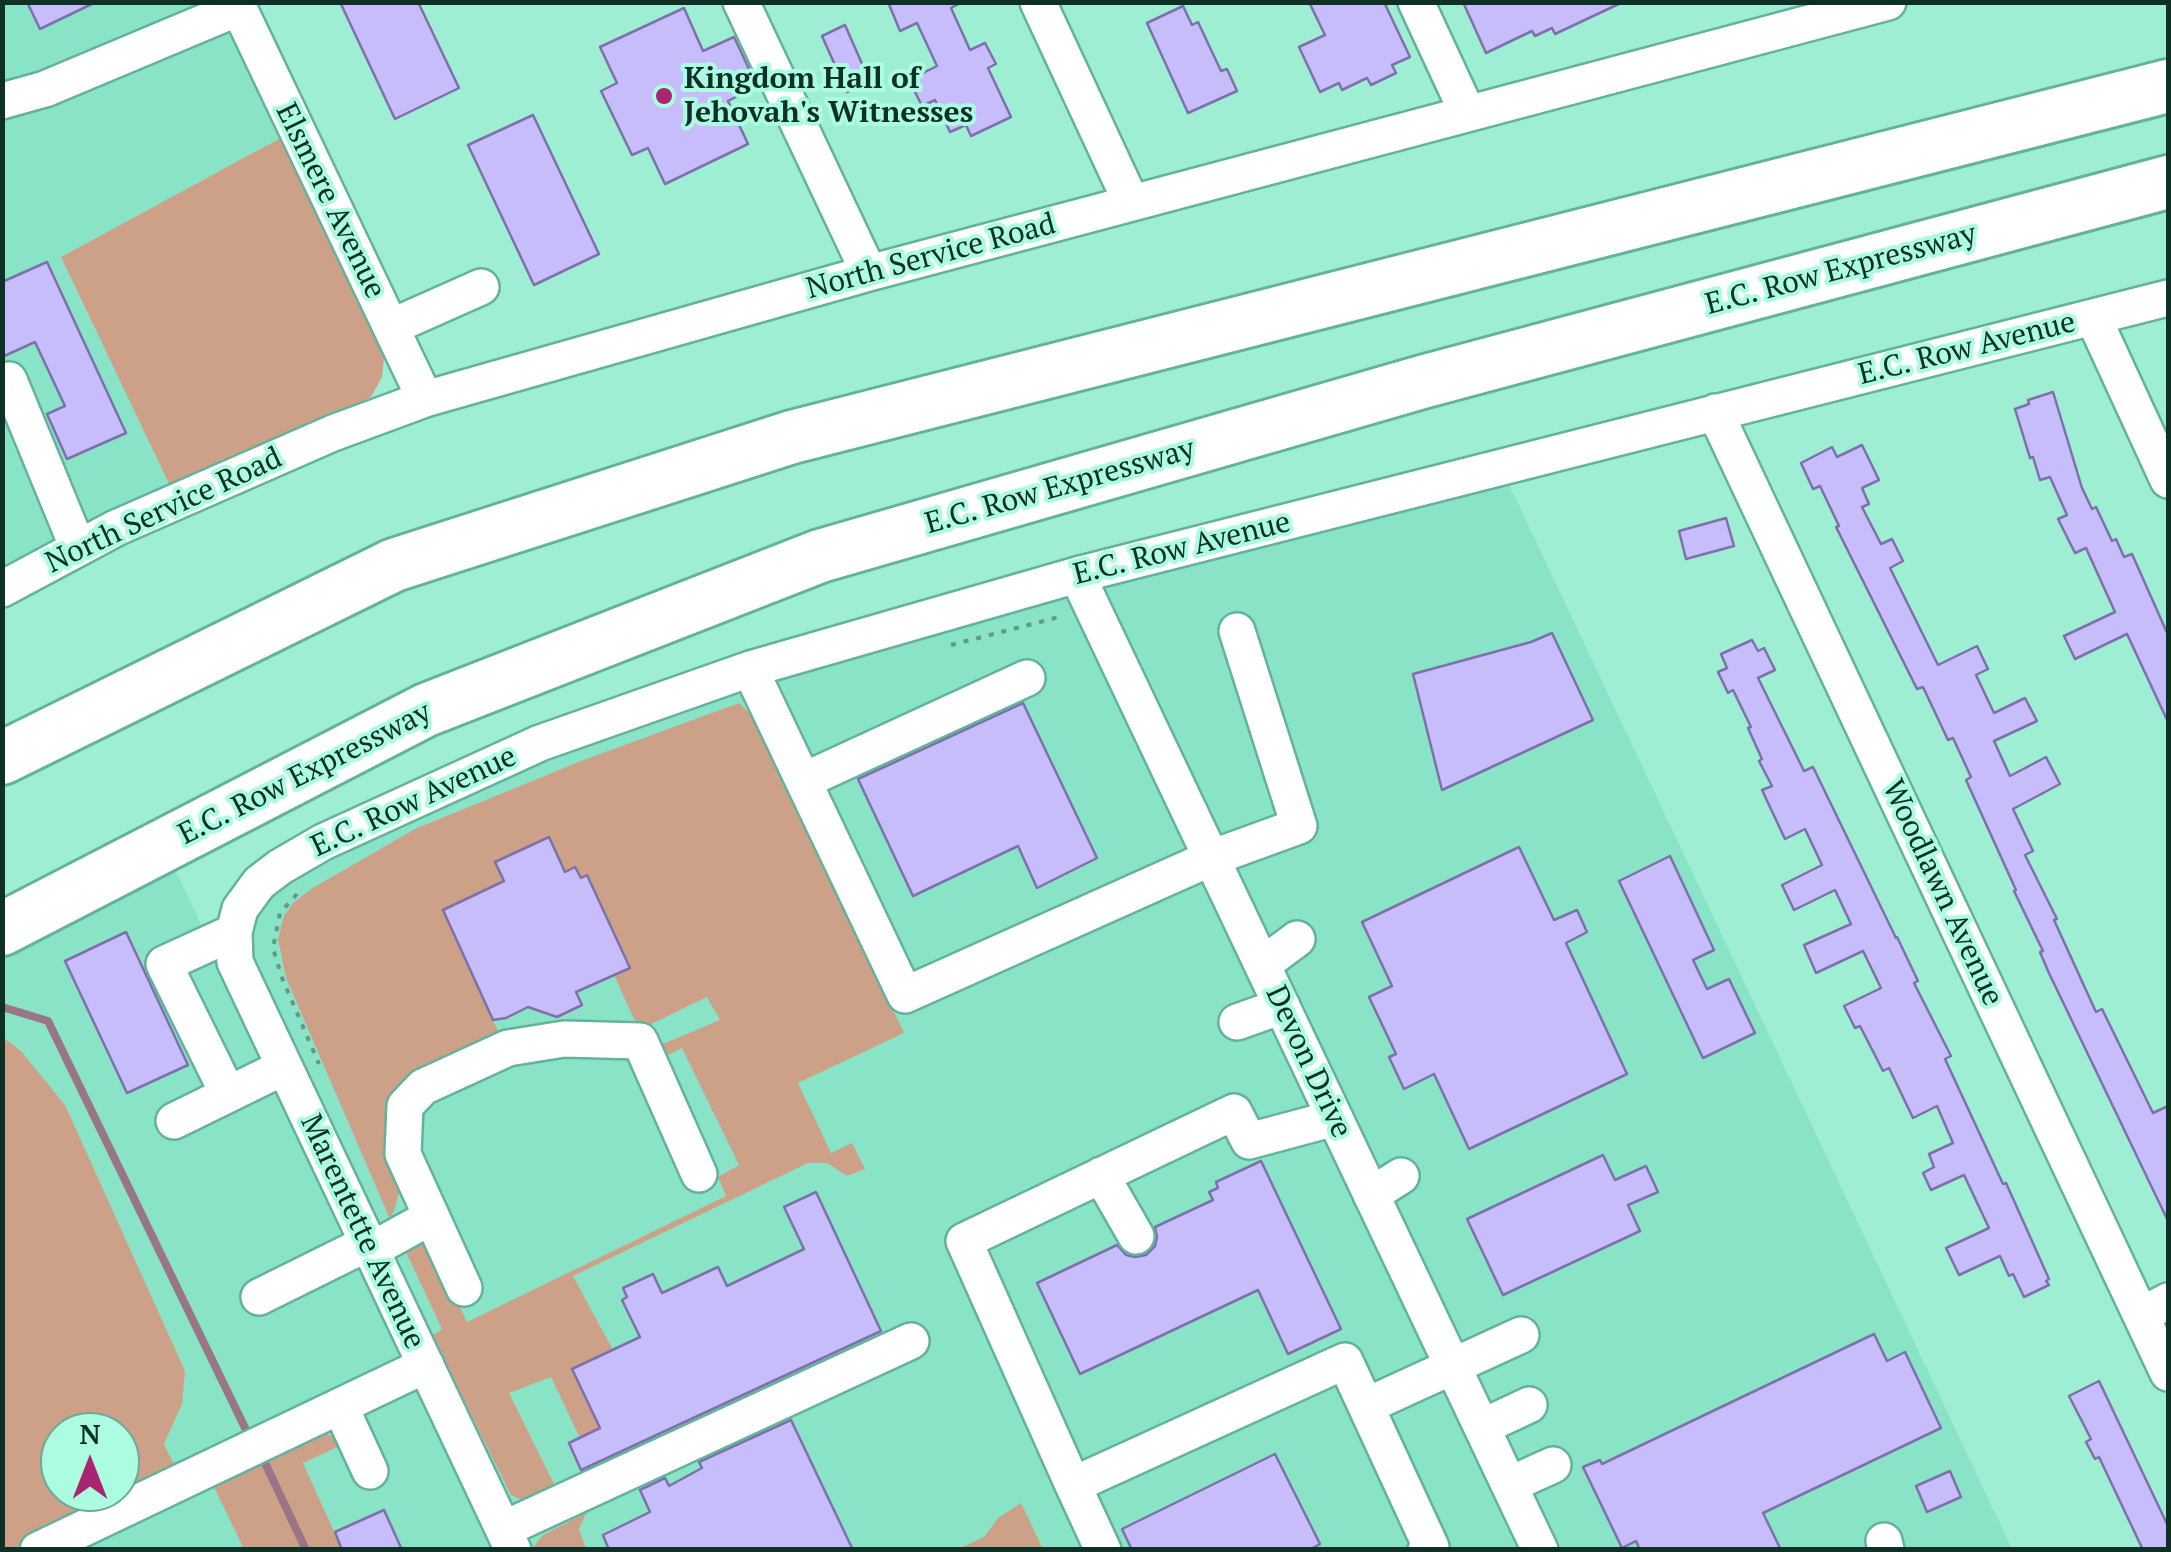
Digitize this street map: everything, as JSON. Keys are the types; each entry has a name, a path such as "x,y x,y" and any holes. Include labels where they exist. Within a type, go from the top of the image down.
{"highway":[{"path":"2,736 394,565 792,437 2168,86"},
{"name":"E.C. Row Expressway","path":"2,929 426,710 820,556 1422,382 2168,182"},
{"path":"2,758 394,565"}],"street":[{"path":"741,2 869,273"},
{"path":"1038,2 1130,202"},
{"path":"1416,2 1467,112"},
{"name":"North Service Road","path":"2,589 116,528 333,433 425,399 1130,202 1888,2"},
{"path":"2,101 60,83 237,6"},
{"name":"Elsmere Avenue","path":"237,6 425,399"},
{"path":"391,328 481,287"},
{"name":"E.C. Row Avenue","path":"236,920 258,883 323,842 540,743 750,669 1077,575 2168,298"},
{"path":"2093,317 2168,480"},
{"path":"9,380 78,548"},
{"name":"Woodlawn Avenue","path":"1715,412 2155,1308 2168,1373"},
{"name":"Devon Drive","path":"1077,575 1335,1118 1386,1186 1453,1366 1540,1550"},
{"path":"750,669 906,995 1212,858 1298,826 1237,632"},
{"path":"804,781 1027,678"},
{"path":"228,1094 164,964 236,920"},
{"name":"Marentette Avenue","path":"236,920 236,962 426,1365 500,1541"},
{"path":"1262,964 1297,940"},
{"path":"1237,1022 1282,1006"},
{"path":"464,1288 402,1154 405,1106 423,1087 508,1048 564,1040 640,1041 699,1174"},
{"path":"174,1121 284,1067"},
{"path":"1103,1550 964,1241 1234,1112 1249,1141 1335,1118"},
{"path":"1102,1175 1136,1236"},
{"path":"260,1297 431,1217"},
{"path":"1366,1406 1521,1335"},
{"path":"500,1541 911,1340"},
{"path":"1073,1485 1345,1361 1431,1548 1426,1550"},
{"path":"38,1550 426,1365"},
{"path":"1482,1427 1529,1405"},
{"path":"340,1406 370,1470"},
{"path":"1509,1485 1554,1465"}],"path":[{"path":"302,887 280,913 273,948 321,1069"}],"shaded area":[{"path":"3,3 223,3 286,135 61,257 170,486 3,573"},
{"path":"286,135 385,350 382,377 371,397 170,486 61,257"},
{"path":"1506,478 2012,1549 525,1549 250,963 253,920 280,878 337,846 684,699"},
{"path":"739,703 755,719 904,1033 798,1083 831,1153 852,1143 865,1169 847,1176 827,1163 808,1163 573,1276 613,1350 572,1369 600,1428 580,1438 551,1377 509,1393 556,1488 530,1504 511,1495 432,1336 442,1329 405,1250 407,1246 429,1242 467,1322 726,1196 718,1177 739,1165 682,1048 662,1058 658,1046 720,1020 707,997 647,1026 634,1019 614,975 630,967 587,876 581,878 575,867 504,881 443,911 502,1040 388,1113 385,1153 399,1192 390,1219 286,978 278,939 284,916 311,889 415,829 581,761"},
{"path":"172,863 498,1549 3,1550 3,949"},
{"path":"2,1037 21,1051 65,1105 185,1371 182,1404 164,1444 177,1470 140,1488 140,1412 40,1412 40,1512 89,1512 10,1550 2,1549"},
{"path":"319,1431 337,1438 342,1445 303,1463 342,1549 244,1549 212,1483"},
{"path":"1021,1503 1043,1549 958,1549 984,1537 998,1518"},
{"path":"586,1513 579,1529 586,1549 532,1549 543,1535"}],"building":[{"path":"27,2 96,2 40,29"},
{"path":"340,2 418,2 459,88 395,119"},
{"path":"888,2 962,2 951,8 970,50 985,43 996,64 988,68 1011,117 971,136 966,125 950,132 935,100 922,106 909,80 937,66 917,23 900,31"},
{"path":"1309,2 1384,2 1410,57 1392,65 1396,73 1371,85 1367,78 1342,90 1339,83 1320,92 1299,47 1325,35"},
{"path":"1463,2 1623,2 1555,34 1552,28 1535,36 1532,31 1486,53"},
{"path":"1183,6 1192,25 1198,22 1221,71 1227,69 1237,91 1188,113 1147,23"},
{"name":"Kingdom Hall of Jehovah's Witnesses","path":"684,8 703,51 734,37 757,86 728,101 748,144 665,184 648,148 632,155 601,91 617,83 600,47"},
{"path":"845,25 870,82 847,92 822,36"},
{"path":"533,115 599,254 534,285 468,145"},
{"path":"47,262 126,433 67,459 47,414 65,406 35,342 2,357 2,282"},
{"path":"2053,392 2082,488 2124,557 2132,554 2168,635 2168,722 2127,634 2075,659 2064,636 2115,612 2086,548 2075,553 2058,519 2067,515 2050,477 2040,480 2015,409"},
{"path":"1862,445 1879,480 1862,488 1869,504 1862,507 1881,544 1892,539 1903,561 1890,568 1938,665 1977,646 1988,669 1976,675 1994,713 2025,698 2037,721 1994,741 2010,776 2046,757 2060,784 2013,809 2033,851 2025,855 2096,1012 2102,1009 2153,1113 2168,1106 2168,1221 2048,971 2040,952 2043,951 1966,780 1971,777 1953,738 1948,740 1923,687 1917,689 1836,527 1839,526 1820,486 1813,489 1801,463 1832,447 1837,457"},
{"path":"1726,518 1734,546 1686,559 1679,531"},
{"path":"1552,633 1593,720 1442,790 1413,674"},
{"path":"1752,640 1758,651 1764,648 1775,670 1758,678 1804,771 1813,767 1897,937 1918,981 1914,983 1951,1056 1945,1059 2049,1279 2049,1285 2024,1297 2000,1256 1959,1275 1946,1248 1989,1228 1964,1175 1931,1190 1923,1173 1934,1167 1929,1154 1953,1143 1937,1106 1913,1118 1889,1068 1883,1071 1860,1026 1855,1028 1844,1006 1881,988 1863,951 1816,973 1804,945 1851,924 1835,890 1794,910 1782,885 1822,865 1805,829 1785,839 1762,790 1772,786 1759,761 1762,759 1748,728 1751,727 1733,690 1728,693 1718,672 1727,668 1721,654"},
{"path":"1023,703 1097,858 1037,888 1018,846 913,896 858,779"},
{"path":"549,837 565,872 575,867 581,878 587,875 630,968 576,992 582,1005 557,1017 528,1007 493,1020 443,910 504,881 495,862"},
{"path":"1519,847 1554,920 1577,910 1587,932 1566,943 1627,1074 1469,1149 1434,1074 1404,1089 1389,1057 1396,1054 1369,997 1392,986 1362,922"},
{"path":"1670,856 1714,950 1693,960 1707,989 1729,979 1755,1033 1703,1058 1619,881"},
{"path":"126,932 188,1065 127,1093 65,961"},
{"path":"1603,1155 1615,1180 1646,1166 1658,1192 1628,1205 1640,1231 1503,1295 1467,1219"},
{"path":"1261,1161 1341,1329 1288,1354 1258,1290 1080,1374 1037,1283 1117,1245 1126,1255 1146,1255 1155,1246 1155,1227 1213,1200 1209,1192 1218,1188 1216,1182"},
{"path":"816,1192 881,1331 581,1470 569,1443 600,1428 572,1369 640,1337 622,1300 627,1297 623,1288 653,1274 662,1293 718,1267 727,1286 804,1249 784,1207"},
{"path":"1874,1334 1887,1361 1905,1352 1941,1428 1763,1513 1781,1550 1640,1550 1636,1541 1622,1548 1583,1467 1600,1460 1602,1464"},
{"path":"2099,1381 2168,1526 2168,1550 2143,1550 2099,1457 2095,1459 2086,1442 2091,1439 2069,1396"},
{"path":"791,1420 853,1550 609,1550 603,1535 650,1512 640,1490 665,1478 669,1486 702,1468 699,1462"},
{"path":"1275,1454 1320,1544 1309,1550 1132,1550 1122,1529"},
{"path":"1950,1471 1961,1497 1927,1512 1916,1486"},
{"path":"384,1510 402,1550 342,1550 335,1532"}],"waterway":[{"path":"2,1007 48,1021 248,1434"},
{"path":"266,1465 306,1550"}],"place":[{"name":"Kingdom Hall of Jehovah's Witnesses","path":"664,96"}]}
